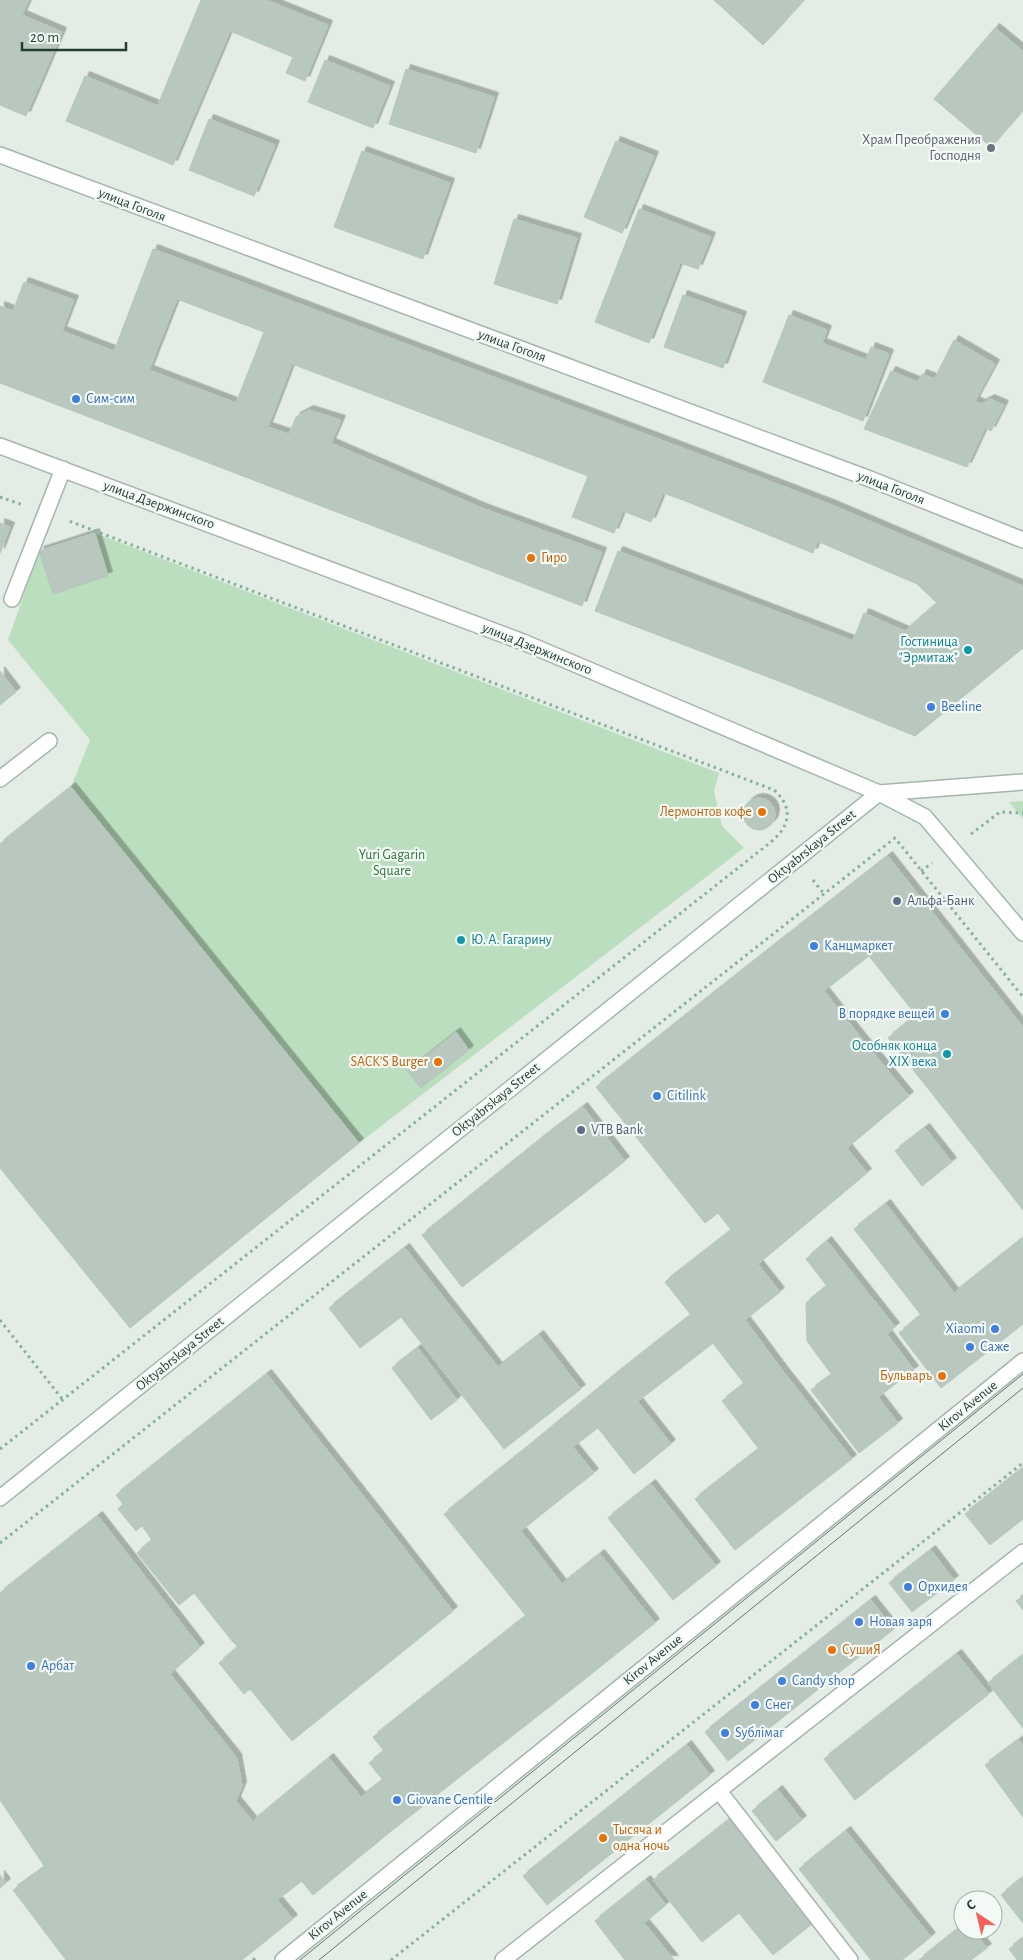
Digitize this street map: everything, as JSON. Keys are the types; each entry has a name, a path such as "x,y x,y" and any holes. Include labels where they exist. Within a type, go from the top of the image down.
{"street":[{"name":"улица Гоголя","path":"0,155 870,479 1023,540"},
{"name":"улица Дзержинского","path":"0,446 523,642 879,793 925,816 1023,933"},
{"path":"12,599 62,469"},
{"path":"0,778 49,741"},
{"path":"879,793 1023,782"},
{"name":"Oktyabrskaya Street","path":"0,1498 879,793"},
{"name":"Kirov Avenue","path":"282,1960 1023,1361"},
{"path":"503,1960 1023,1552"},
{"path":"719,1791 850,1960"}],"path":[{"path":"0,497 136,545 774,790 784,801 787,816 782,830 771,842 0,1449"},
{"path":"1000,812 1023,813"},
{"path":"0,1543 894,838 1023,998"},
{"path":"0,1320 63,1400"},
{"path":"391,1960 1023,1463"}],"green space":[{"name":"Yuri Gagarin Square","path":"95,533 719,773 714,791 722,826 744,848 359,1143 71,787 90,740 8,640 39,551 53,594 108,576"},
{"path":"1023,801 1023,819 1009,802"}],"building":[{"path":"0,0 29,0 22,15 62,32 26,116 0,105"},
{"path":"201,0 266,0 328,25 305,81 286,73 293,57 230,31 173,165 139,151"},
{"path":"714,0 804,0 763,45"},
{"path":"995,28 1023,51 1023,110 991,147 934,99"},
{"path":"325,60 390,86 373,128 308,102"},
{"path":"406,69 494,97 476,153 389,124"},
{"path":"85,76 158,106 139,151 66,121"},
{"path":"209,119 275,145 254,196 189,170"},
{"path":"616,141 654,156 622,233 584,217"},
{"path":"362,151 450,183 423,259 334,227"},
{"path":"639,209 711,237 698,269 680,263 649,343 595,322"},
{"path":"514,219 577,238 557,304 494,284"},
{"path":"153,249 406,344 385,399 292,364 248,478 89,417","holes":["177,299 264,332 236,403 149,370"]},
{"path":"24,282 74,300 62,331 114,351 89,417 0,383 0,306 13,311"},
{"path":"683,295 742,316 723,368 664,347"},
{"path":"789,315 827,330 822,343 866,360 871,347 889,354 863,421 763,382"},
{"path":"954,340 995,364 975,401 981,404 990,399 1004,405 991,431 985,428 967,467 902,443"},
{"path":"406,344 701,455 683,500 663,493 651,522 623,511 614,533 572,517 588,476 385,399"},
{"path":"891,371 918,382 922,374 935,379 902,443 864,429"},
{"path":"309,410 341,420 331,443 482,508 462,560 248,478 268,427 289,434 296,417"},
{"path":"701,455 832,505 813,553 683,500"},
{"path":"832,505 933,548 917,584 817,541"},
{"path":"482,508 602,552 582,606 462,560"},
{"path":"0,523 10,527 0,553"},
{"path":"95,533 108,576 53,594 39,551"},
{"path":"933,548 1023,586 1023,648 915,736 829,701 864,613 905,631 937,603 917,584"},
{"path":"618,551 812,625 789,685 595,611"},
{"path":"812,625 853,641 829,701 789,685"},
{"path":"0,671 16,692 0,705"},
{"path":"71,787 359,1143 130,1328 0,1168 0,844"},
{"path":"759,798 765,799 770,803 774,808 774,820 770,825 765,829 759,830 753,829 748,825 744,820 743,814 744,808 748,803 753,799"},
{"path":"888,856 1023,1027 1023,1141 978,1084 945,1110 888,1038 916,1015 869,956 824,991 862,1039 799,1089 720,988"},
{"path":"720,988 867,1173 758,1264 718,1213 705,1223 596,1087"},
{"path":"456,1032 469,1050 421,1088 407,1071"},
{"path":"862,1039 909,1096 847,1148 799,1089"},
{"path":"978,1084 1023,1141 1023,1210 945,1110"},
{"path":"583,1107 625,1161 583,1194 541,1139"},
{"path":"925,1128 952,1162 922,1186 895,1151"},
{"path":"541,1139 583,1194 462,1287 422,1235"},
{"path":"886,1204 995,1346 941,1388 899,1333 921,1315 854,1229"},
{"path":"732,1230 758,1264 691,1315 665,1282"},
{"path":"1023,1238 1023,1324 995,1346 954,1293"},
{"path":"827,1241 895,1327 887,1334 914,1370 878,1397 898,1423 859,1453 811,1390 832,1375 807,1341 806,1303 827,1286 806,1259"},
{"path":"405,1248 498,1367 539,1335 581,1389 504,1449 369,1276"},
{"path":"758,1264 780,1292 745,1320 783,1371 753,1395 691,1315"},
{"path":"369,1276 401,1317 360,1348 329,1308"},
{"path":"691,1315 712,1344 637,1402 616,1374"},
{"path":"418,1348 457,1400 431,1420 392,1368"},
{"path":"783,1371 852,1459 821,1483 753,1395"},
{"path":"267,1374 383,1521 232,1641 194,1593 179,1605 137,1553 152,1540 142,1526 136,1531 118,1509 123,1504 116,1495"},
{"path":"616,1374 671,1444 634,1474 598,1428 573,1447 594,1473 562,1498 524,1450"},
{"path":"744,1384 821,1483 735,1550 695,1499 759,1449 722,1401"},
{"path":"524,1450 562,1498 521,1531 562,1584 600,1554 655,1623 580,1683 444,1514"},
{"path":"1023,1468 1023,1519 990,1545 965,1514"},
{"path":"651,1484 716,1566 673,1600 608,1518"},
{"path":"98,1516 200,1647 170,1674 237,1758 242,1786 236,1801 302,1881 277,1900 293,1919 242,1960 167,1960 155,1944 134,1960 118,1960 45,1867 0,1800 0,1593"},
{"path":"383,1521 453,1611 292,1741 250,1689 244,1694 219,1663 238,1647 232,1641"},
{"path":"931,1550 954,1580 912,1612 889,1583"},
{"path":"1023,1596 1023,1610 1016,1601"},
{"path":"871,1600 894,1629 728,1761 705,1732"},
{"path":"526,1616 580,1683 480,1761 426,1695"},
{"path":"957,1654 989,1694 855,1800 824,1759"},
{"path":"1023,1655 1023,1728 988,1683"},
{"path":"426,1695 480,1761 390,1832 361,1797 383,1780 369,1763 384,1751 373,1737"},
{"path":"1019,1740 1023,1746 1023,1817 985,1765"},
{"path":"687,1745 710,1775 547,1905 523,1876"},
{"path":"329,1758 390,1832 313,1895 253,1821"},
{"path":"778,1790 802,1820 776,1841 752,1811"},
{"path":"729,1820 812,1924 773,1955 739,1913 702,1942 653,1880"},
{"path":"846,1831 931,1937 902,1960 871,1960 799,1869"},
{"path":"45,1867 118,1960 66,1960 13,1890"},
{"path":"0,1875 6,1883 0,1888"},
{"path":"1023,1877 1023,1923 1003,1898 1003,1893"},
{"path":"646,1880 666,1905 644,1923 654,1935 624,1959 595,1921"},
{"path":"953,1933 953,1940 980,1940 987,1948 971,1960 919,1960"},
{"path":"654,1935 674,1960 624,1959"},
{"path":"1023,1938 1023,1960 1017,1960 1009,1949"},
{"path":"155,1944 167,1960 134,1960"}],"tram line":[{"path":"300,1960 1023,1374"},
{"path":"319,1960 1023,1388"}],"place":[{"name":"Храм Преображения Господня","path":"991,148"},
{"name":"Сим-сим","path":"76,399"},
{"name":"Гиро","path":"531,558"},
{"name":"Гостиница \"Эрмитаж\"","path":"968,650"},
{"name":"Beeline","path":"931,707"},
{"name":"Лермонтов кофе","path":"762,812"},
{"name":"Альфа-Банк","path":"897,901"},
{"name":"Ю. А. Гагарину","path":"461,940"},
{"name":"Канцмаркет","path":"814,946"},
{"name":"В порядке вещей","path":"945,1014"},
{"name":"Особняк конца XIX века","path":"947,1054"},
{"name":"SACK'S Burger","path":"438,1062"},
{"name":"Citilink","path":"657,1096"},
{"name":"VTB Bank","path":"581,1130"},
{"name":"Xiaomi","path":"995,1329"},
{"name":"Саже","path":"970,1347"},
{"name":"Бульваръ","path":"942,1376"},
{"name":"Орхидея","path":"908,1587"},
{"name":"Новая заря","path":"859,1622"},
{"name":"СушиЯ","path":"832,1650"},
{"name":"Арбат","path":"31,1666"},
{"name":"Candy shop","path":"782,1681"},
{"name":"Снег","path":"755,1705"},
{"name":"Sублiмаг","path":"725,1733"},
{"name":"Giovane Gentile","path":"397,1800"},
{"name":"Тысяча и одна ночь","path":"603,1838"}]}
